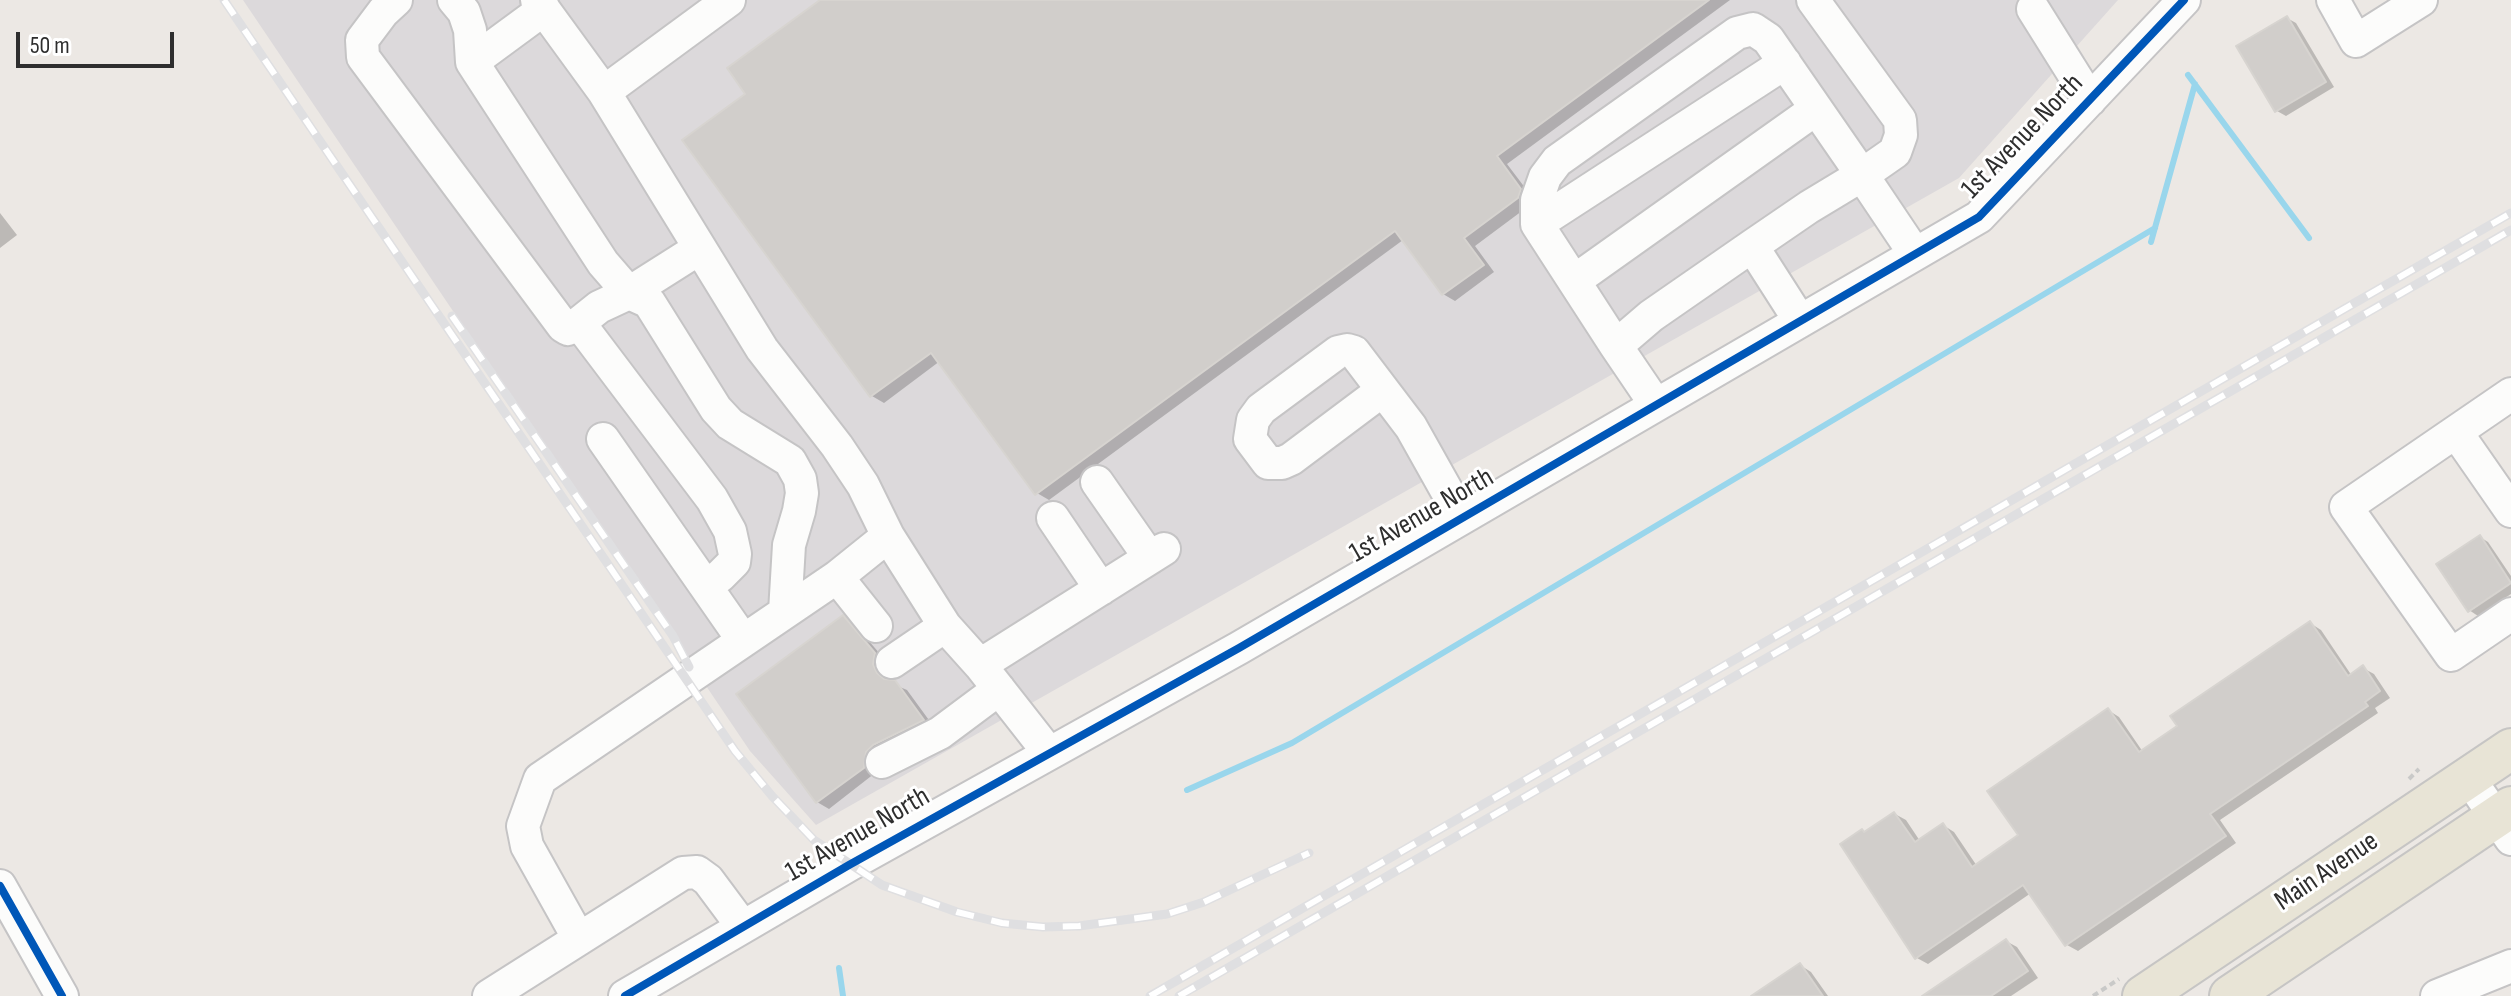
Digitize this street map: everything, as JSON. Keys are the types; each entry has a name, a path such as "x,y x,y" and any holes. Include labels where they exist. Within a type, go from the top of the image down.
{"main road":[{"name":"Main Avenue","path":"2143,996 2511,749"},
{"name":"Main Avenue","path":"2230,996 2506,821"}],"street":[{"path":"396,0 362,40 363,57 568,329 599,307 629,293 700,248"},
{"path":"454,0 464,12 470,30 472,62 603,263 629,293 649,302 716,409 730,424 790,461 800,479 801,502 789,545 785,612"},
{"path":"604,92 729,0"},
{"path":"1616,346 1651,316 1895,152 1901,135 1900,120 1813,0"},
{"name":"1st Avenue North","path":"625,996 1239,648 1979,217 2184,0"},
{"path":"2333,0 2356,41 2421,0"},
{"path":"472,62 541,4 604,92 762,349 863,485 888,536 945,626 990,677 1049,753"},
{"path":"2033,9 2090,100"},
{"path":"1656,405 1537,224 1537,200 1545,177 1557,161 1737,33 1753,29 1777,51 1915,254"},
{"path":"1537,224 1777,51"},
{"path":"1574,281 1816,109"},
{"path":"1752,246 1800,321"},
{"path":"579,323 712,499 730,531 734,562 705,585"},
{"path":"1383,390 1411,427 1462,518"},
{"path":"2511,394 2346,507 2451,655 2511,614"},
{"path":"2456,432 2511,511"},
{"path":"603,439 743,640"},
{"path":"800,479 837,446"},
{"path":"882,762 940,733 990,677 1101,589 1157,554 1097,482"},
{"path":"1053,518 1101,589"},
{"path":"579,939 527,846 523,826 540,779 837,577 888,536"},
{"path":"837,577 876,626"},
{"path":"892,662 945,626"},
{"path":"2468,777 2506,821"},
{"path":"489,996 683,873 697,872 708,880 743,927"},
{"path":"0,886 62,996"},
{"path":"2437,996 2511,966"}],"shaded area":[{"path":"243,0 2118,0 1959,178 816,825 750,751"}],"building":[{"path":"820,0 1709,0 1497,156 1521,189 1518,198 1464,238 1484,265 1442,295 1395,231 1035,495 931,353 870,397 682,140 745,94 727,68"},
{"path":"2287,16 2326,82 2275,112 2236,46"},
{"path":"2480,535 2511,583 2468,612 2436,564"},
{"path":"843,615 875,653 873,664 877,673 884,679 895,680 924,720 873,745 866,752 864,768 816,803 736,694"},
{"path":"2310,621 2348,676 2363,665 2380,691 2365,702 2368,706 2210,814 2226,836 2065,946 2023,885 1915,959 1840,844 1894,812 1915,842 1943,823 1972,867 2018,835 1987,791 2108,708 2139,752 2177,726 2170,716"},
{"path":"2006,939 2028,971 1991,996 1922,996"},
{"path":"1800,963 1823,996 1751,996"}],"waterway":[{"path":"2188,75 2309,238"},
{"path":"2151,242 2195,84"},
{"path":"1187,790 1292,743 2155,228"},
{"path":"839,968 843,996"}],"railway":[{"path":"224,0 735,751 814,840 882,885 957,912 1002,923 1043,927 1079,926 1167,914 1204,902 1309,853"},
{"path":"1150,996 2511,213"},
{"path":"1179,996 2511,230"},
{"path":"452,316 673,636 689,667"}],"cycle path":[{"path":"625,996 849,865 1239,648 1979,217 2184,0"},
{"path":"0,886 62,996"}]}
